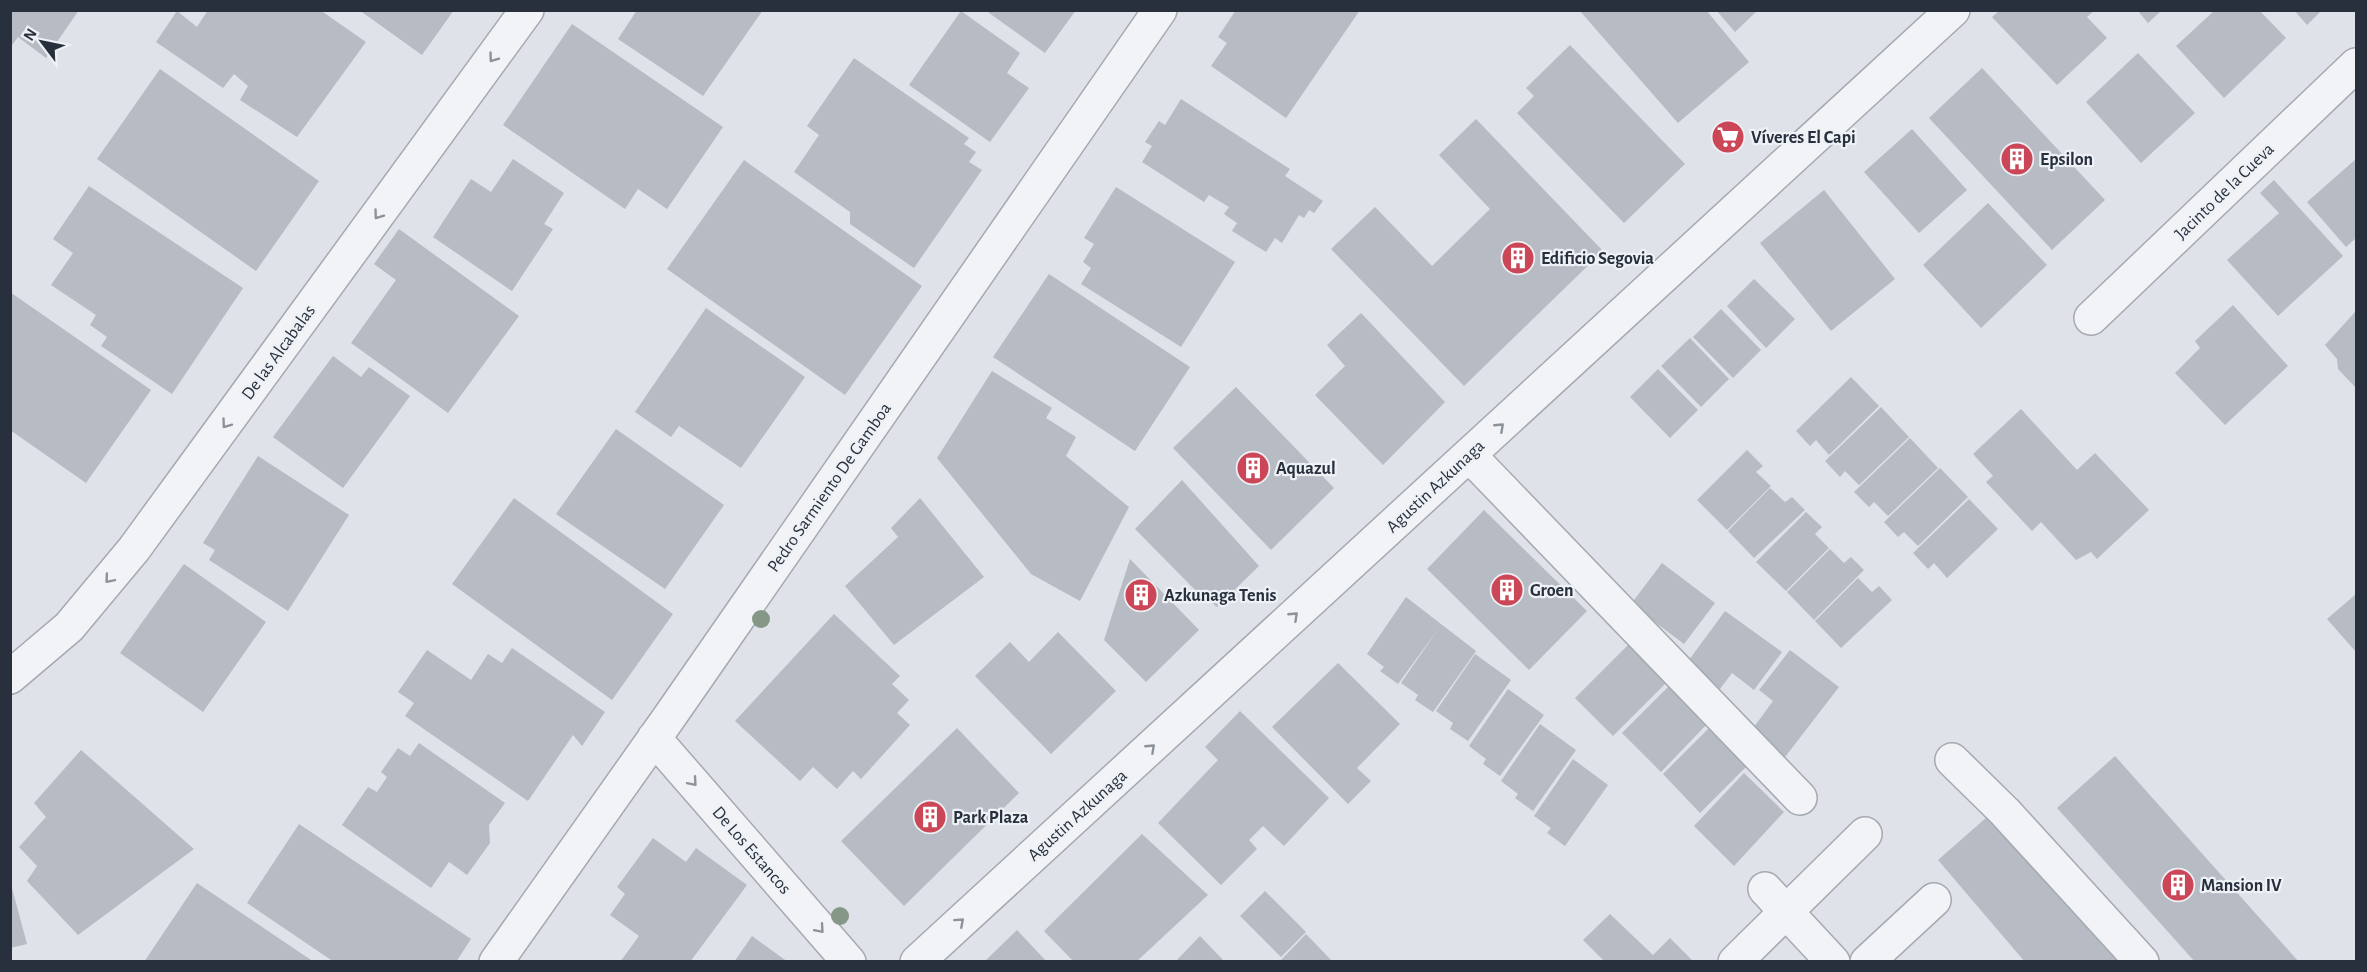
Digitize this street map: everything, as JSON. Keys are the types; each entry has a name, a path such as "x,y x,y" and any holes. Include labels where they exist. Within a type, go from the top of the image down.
{"street":[{"name":"De las Alcabalas","path":"10,676 69,627 134,549 527,10"},
{"name":"Pedro Sarmiento De Gamboa","path":"496,962 1160,10"},
{"name":"Agustin Azkunaga","path":"917,962 1953,10"},
{"name":"Jacinto de la Cueva","path":"2091,318 2356,65"},
{"path":"1469,455 1800,798"},
{"name":"De Los Estancos","path":"654,738 849,962"},
{"path":"1952,760 2005,812 2142,962"},
{"path":"1735,962 1776,900 1865,834"},
{"path":"1776,900 1833,962"},
{"path":"1867,962 1934,900"}],"building":[{"path":"10,10 79,10 46,58 18,37 10,48"},
{"path":"208,10 320,10 366,42 297,137 240,100 248,86 234,74 223,88 156,42 177,11 197,27"},
{"path":"359,10 454,10 422,55"},
{"path":"637,10 763,10 703,96 618,39"},
{"path":"985,10 1076,10 1045,53"},
{"path":"1236,10 1360,10 1286,118 1211,66 1227,43 1218,37"},
{"path":"1579,10 1706,10 1749,62 1678,123"},
{"path":"1716,10 1758,10 1735,32"},
{"path":"2000,10 2095,10 2087,17 2107,38 2057,85 1992,17"},
{"path":"2137,10 2162,10 2148,23"},
{"path":"2215,10 2259,10 2286,38 2224,98 2176,46"},
{"path":"2294,10 2322,10 2307,25"},
{"path":"961,11 1020,53 1007,73 1029,88 990,142 909,85"},
{"path":"572,24 723,127 667,209 638,189 625,209 503,125"},
{"path":"1570,45 1685,164 1624,223 1517,113 1534,96 1526,88"},
{"path":"2138,53 2195,113 2141,163 2086,102"},
{"path":"854,58 969,138 964,144 976,152 969,162 982,170 914,268 850,224 850,212 794,172 819,135 807,126"},
{"name":"Epsilon","path":"1982,68 2105,200 2052,250 1929,118"},
{"path":"160,69 319,181 256,271 97,159"},
{"path":"1181,99 1290,169 1285,176 1323,201 1314,213 1309,210 1304,218 1299,215 1282,243 1275,238 1266,252 1232,231 1237,223 1224,214 1229,207 1209,195 1204,202 1142,162 1152,146 1145,142 1159,121 1165,125"},
{"name":"Edificio Segovia","path":"1476,119 1603,251 1464,386 1331,249 1375,207 1432,266 1490,209 1439,155"},
{"path":"1912,129 1967,190 1919,233 1864,172"},
{"path":"513,159 564,193 544,224 553,229 512,291 433,237 471,179 491,192"},
{"path":"2356,159 2356,238 2346,247 2307,202"},
{"path":"744,160 922,286 845,395 667,269"},
{"path":"2274,180 2343,256 2278,316 2227,260 2279,213 2260,193"},
{"path":"89,186 243,288 172,394 101,346 107,337 90,325 96,315 51,285 73,253 53,239"},
{"path":"1116,187 1235,262 1181,347 1081,284 1091,268 1083,262 1094,244 1084,238"},
{"path":"1824,190 1895,279 1831,331 1760,243"},
{"path":"1988,203 2047,265 1981,328 1923,265"},
{"path":"399,229 519,316 448,413 351,343 396,280 374,264"},
{"path":"1049,274 1190,367 1135,451 993,357"},
{"path":"1754,279 1795,319 1766,348 1727,306"},
{"path":"10,292 151,390 86,483 10,430"},
{"path":"2233,305 2288,366 2225,425 2175,373 2200,348 2195,341"},
{"path":"706,308 805,377 741,468 679,426 671,437 635,412"},
{"path":"1721,309 1761,350 1733,378 1693,337"},
{"path":"2356,311 2356,388 2338,369 2337,359 2325,345"},
{"path":"1361,313 1445,402 1383,465 1315,395 1345,366 1327,345"},
{"path":"1690,338 1729,379 1701,407 1661,366"},
{"path":"333,356 361,377 369,367 410,396 343,488 273,437"},
{"path":"1658,369 1698,410 1670,438 1630,397"},
{"path":"992,371 1052,408 1046,418 1076,437 1066,456 1129,507 1080,601 1031,574 937,458"},
{"path":"1851,377 1879,406 1829,455 1816,440 1810,446 1796,431"},
{"name":"Aquazul","path":"1236,387 1334,488 1271,550 1173,448"},
{"path":"1881,407 1909,437 1859,485 1845,471 1840,477 1825,461"},
{"path":"2021,409 2077,470 2095,453 2149,510 2097,559 2091,552 2076,560 2041,522 2032,531 1986,482 1993,476 1973,454"},
{"path":"616,429 724,505 665,589 556,514"},
{"path":"1910,438 1938,468 1888,516 1874,502 1869,507 1854,492"},
{"path":"1747,450 1763,466 1756,472 1771,486 1727,530 1697,500"},
{"path":"258,456 349,515 288,611 209,560 215,550 203,543"},
{"path":"1940,468 1968,497 1918,546 1904,532 1898,537 1884,522"},
{"path":"1182,480 1259,566 1217,607 1209,600 1207,602 1135,529"},
{"path":"1770,488 1785,502 1792,497 1805,510 1754,558 1728,531"},
{"path":"514,498 673,614 612,700 452,584"},
{"path":"920,498 984,577 894,645 845,586 898,537 891,528"},
{"path":"1969,499 1998,529 1947,578 1934,563 1928,569 1913,553"},
{"name":"Groen","path":"1484,510 1587,611 1529,670 1427,569"},
{"path":"1806,512 1822,527 1815,534 1829,548 1786,591 1756,562"},
{"path":"1830,549 1844,563 1851,557 1864,570 1814,620 1787,592"},
{"name":"Azkunaga Tenis","path":"1130,559 1199,630 1146,682 1104,640"},
{"path":"1662,563 1715,603 1684,644 1631,604"},
{"path":"184,564 266,622 203,712 120,653"},
{"path":"1858,578 1872,592 1879,586 1892,600 1841,648 1815,621"},
{"path":"2356,594 2356,652 2327,619"},
{"path":"1406,597 1476,651 1433,712 1415,700 1418,695 1401,683 1439,628 1398,684 1380,671 1384,667 1367,654"},
{"path":"1725,611 1782,652 1754,690 1732,673 1720,689 1686,664"},
{"path":"834,614 900,676 892,684 909,700 897,713 910,725 861,779 853,771 837,789 813,767 800,781 735,721"},
{"path":"1058,632 1116,691 1051,754 975,676 1010,642 1029,662"},
{"path":"1629,644 1667,682 1613,736 1575,698"},
{"path":"512,648 605,712 582,746 573,735 528,801 405,716 414,703 398,692 427,650 471,680 488,654 502,663"},
{"path":"1790,650 1839,687 1785,757 1751,731 1773,701 1759,690"},
{"path":"1475,654 1511,680 1468,741 1450,729 1453,723 1436,711"},
{"path":"1338,663 1400,724 1357,768 1371,781 1348,804 1272,727"},
{"path":"1670,685 1708,723 1661,772 1622,733"},
{"path":"1508,689 1544,715 1500,776 1483,764 1486,759 1469,746"},
{"path":"1240,711 1329,798 1284,846 1263,826 1249,840 1257,849 1221,885 1158,823 1218,760 1205,747"},
{"path":"1540,724 1576,750 1533,811 1515,798 1518,794 1501,781"},
{"path":"1710,727 1747,766 1700,813 1663,774"},
{"name":"Park Plaza","path":"957,728 1019,793 904,906 841,841"},
{"path":"419,743 505,803 489,825 490,843 467,875 449,862 431,888 342,825 368,787 377,792 387,777 381,772 398,748 410,756"},
{"path":"81,750 194,849 78,935 27,881 37,866 19,847 46,817 34,803"},
{"name":"Mansion IV","path":"2115,756 2299,962 2195,962 2057,808"},
{"path":"1573,759 1608,785 1565,846 1547,833 1551,828 1534,816"},
{"path":"1744,773 1784,812 1734,866 1694,826"},
{"path":"1995,810 2126,962 2025,962 1938,860"},
{"path":"299,824 471,939 456,962 334,962 247,903"},
{"path":"1142,834 1208,895 1136,962 1074,962 1044,931"},
{"path":"653,838 686,862 696,848 747,885 690,962 620,962 639,936 610,915 625,894 617,887"},
{"path":"10,881 27,944 10,948"},
{"path":"197,883 314,962 144,962"},
{"path":"1265,891 1306,932 1281,957 1240,916"},
{"path":"1610,914 1653,955 1670,938 1694,962 1605,962 1583,940"},
{"path":"1017,930 1047,962 984,962"},
{"path":"1306,934 1333,962 1283,962 1281,960"},
{"path":"752,936 788,962 734,962"},
{"path":"1200,936 1225,962 1175,962"}],"place":[{"name":"Víveres El Capi","path":"1728,137"},
{"name":"Epsilon","path":"2017,159"},
{"name":"Edificio Segovia","path":"1518,258"},
{"name":"Aquazul","path":"1253,468"},
{"name":"Groen","path":"1507,590"},
{"name":"Azkunaga Tenis","path":"1141,595"},
{"name":"Park Plaza","path":"930,817"},
{"name":"Mansion IV","path":"2178,885"}]}
